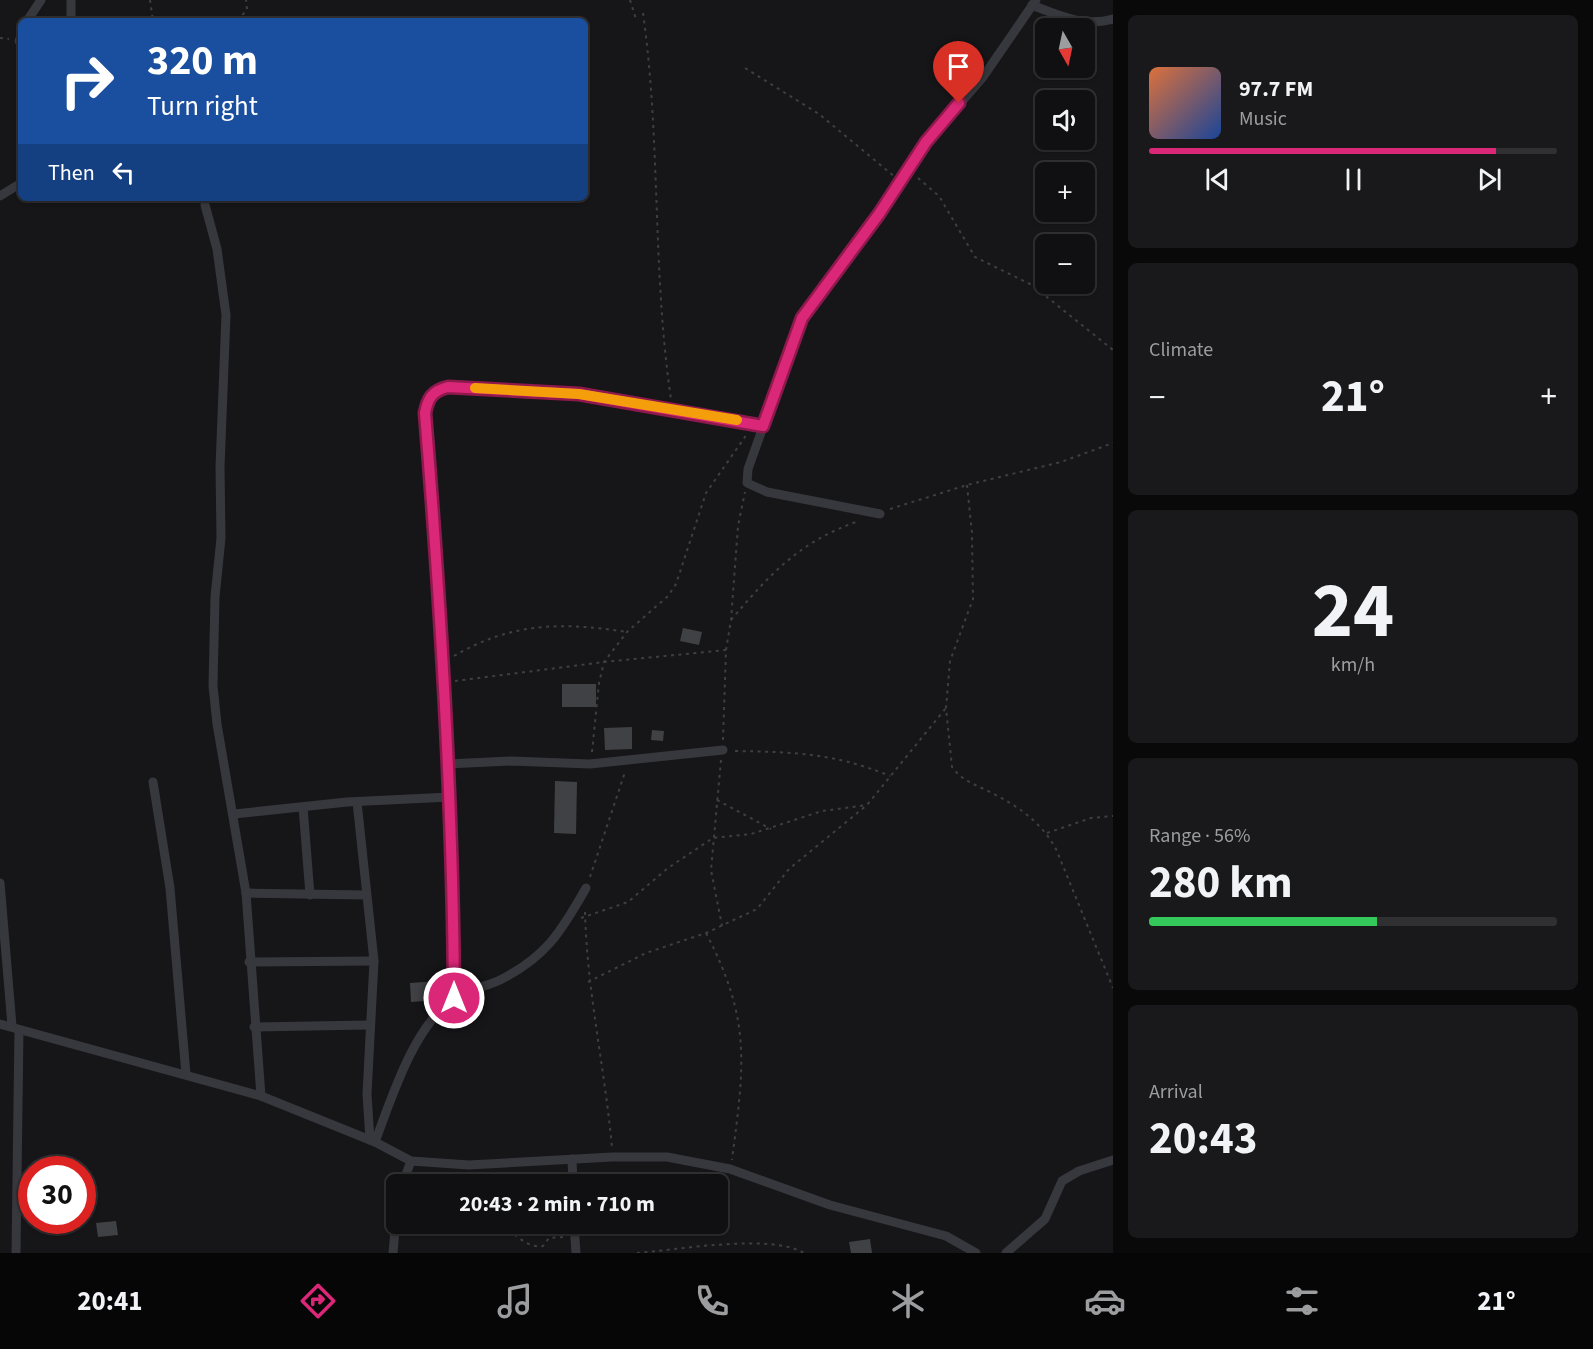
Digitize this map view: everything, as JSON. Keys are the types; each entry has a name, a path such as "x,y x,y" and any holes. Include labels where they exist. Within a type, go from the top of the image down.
{"street":[{"path":"29,18 41,0"},
{"path":"71,0 71,18"},
{"path":"880,514 767,492 747,483 748,469 759,425 802,318 902,183 926,142 983,76 1034,3 1072,21 1113,19"},
{"path":"0,196 18,185"},
{"path":"204,205 217,249 226,315 221,538 215,597 213,686 217,724 246,894 249,962 261,1096"},
{"path":"454,998 450,797 443,682 444,662 425,413 429,397 438,389 448,387 527,389 672,408 759,425"},
{"path":"447,764 511,761 590,764 627,762 723,750"},
{"path":"153,782 170,888 186,1074"},
{"path":"234,814 357,802 450,797"},
{"path":"357,802 374,961 367,1094 372,1141"},
{"path":"303,807 310,895"},
{"path":"0,883 15,1028 16,1253"},
{"path":"372,1141 411,1053 437,1015 454,998 498,981 540,956 567,921 586,888"},
{"path":"246,894 366,895"},
{"path":"249,962 374,961"},
{"path":"0,1024 261,1096 372,1141 411,1161 469,1165 612,1157 667,1157 730,1169 830,1205 946,1236 976,1253"},
{"path":"254,1027 369,1025"},
{"path":"572,1159 573,1174"},
{"path":"1006,1253 1045,1219 1062,1181 1079,1171 1113,1160"},
{"path":"406,1174 411,1161"},
{"path":"393,1253 395,1234"},
{"path":"574,1234 576,1253"}],"path":[{"path":"150,0 153,18"},
{"path":"240,18 247,9 246,0"},
{"path":"630,0 636,19"},
{"path":"643,13 655,126 664,352 672,408"},
{"path":"745,68 819,114 902,183"},
{"path":"910,169 939,196 975,257 1032,285 1113,350"},
{"path":"590,764 599,703 599,683 604,662 627,632 668,596 676,584 706,493 759,425"},
{"path":"731,620 775,568 830,533 967,485 1043,468 1113,443"},
{"path":"722,926 711,870 723,750 726,650 731,620 738,526 747,483"},
{"path":"967,485 972,533 973,599 950,661 946,708 952,767 957,774 1025,812 1047,833 1056,849 1113,988"},
{"path":"444,662 476,644 526,629 575,624 627,632"},
{"path":"443,682 726,650"},
{"path":"588,982 646,953 706,933 758,909 789,869 867,805 946,708"},
{"path":"723,750 811,754 854,761 891,776"},
{"path":"612,1157 602,1060 588,982 586,888 620,791 627,762"},
{"path":"717,800 771,829"},
{"path":"585,915 628,903 668,868 713,838 771,829 822,812 867,805"},
{"path":"1047,833 1091,818 1113,816"},
{"path":"706,933 731,986 741,1032 741,1087 730,1169"},
{"path":"515,1234 535,1247 543,1246 554,1237 574,1241"},
{"path":"637,1253 708,1244 773,1246 804,1253"}],"building":[{"path":"683,628 702,632 699,645 680,641"},
{"path":"562,684 596,684 596,707 562,707"},
{"path":"632,727 632,749 605,750 604,728"},
{"path":"652,730 664,731 663,741 651,740"},
{"path":"555,781 577,782 576,834 554,833"},
{"path":"439,981 440,1000 411,1002 410,983"},
{"path":"116,1221 118,1235 98,1237 96,1223"},
{"path":"870,1239 872,1253 851,1253 849,1242"}],"slow traffic":[{"path":"475,388 527,389 579,394 737,420"}],"route":[{"path":"454,998 454,909 450,797 444,718 442,613 425,413 429,397 438,389 448,387 527,389 672,408 763,426 790,345 802,318 902,183 926,142 959,103"}]}
